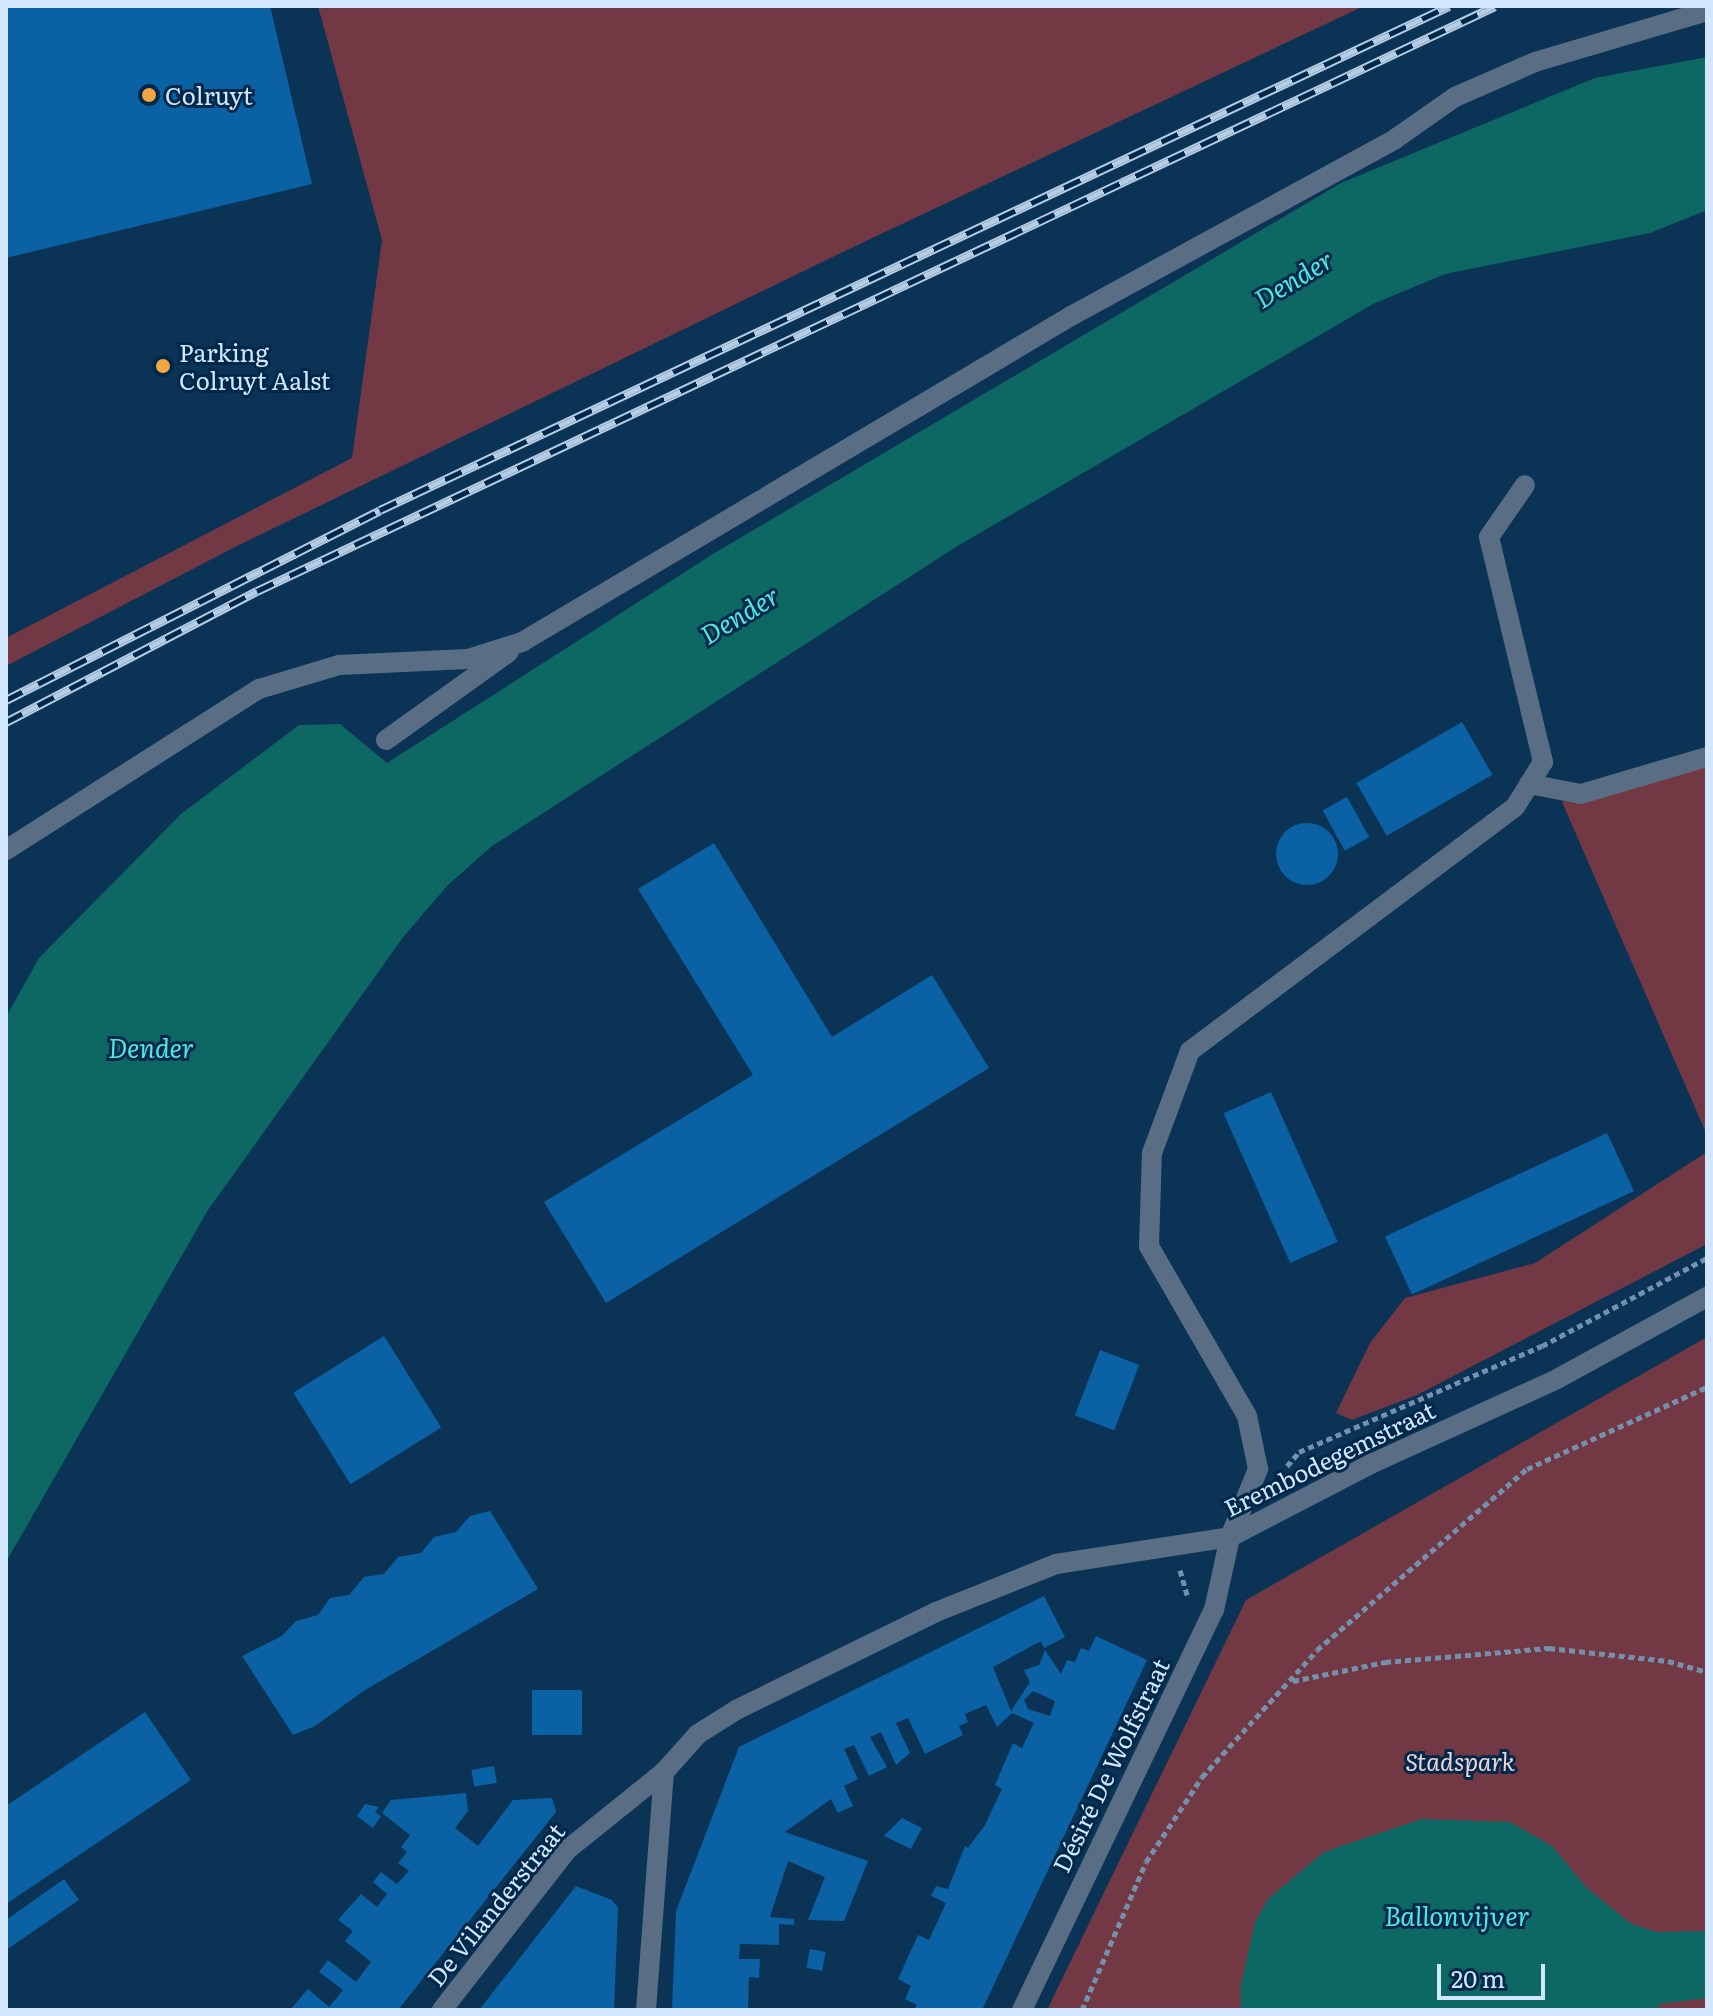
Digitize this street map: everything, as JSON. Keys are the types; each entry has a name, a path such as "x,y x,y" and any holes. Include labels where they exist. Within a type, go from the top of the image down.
{"street":[{"path":"386,740 522,642 1071,316 1395,139 1455,97 1535,62 1707,11"},
{"path":"1525,485 1489,537 1543,762 1529,784 1581,794 1707,757"},
{"path":"6,850 272,684 339,665 468,659 522,642"},
{"name":"Désiré De Wolfstraat","path":"1022,2010 1214,1610 1230,1537 1258,1469 1247,1416 1149,1246 1152,1153 1190,1051 1515,807 1529,784"},
{"name":"Erembodegemstraat","path":"664,1772 698,1734 738,1709 936,1612 1056,1564 1230,1537 1373,1463 1557,1379 1707,1297"},
{"path":"646,2010 664,1772"},
{"name":"De Vilanderstraat","path":"442,2010 567,1850 664,1772"}],"path":[{"path":"1279,1476 1299,1452 1542,1346 1707,1258"},
{"path":"1082,2010 1146,1862 1202,1777 1317,1650 1527,1469 1707,1387"},
{"path":"1292,1681 1385,1662 1549,1648 1668,1661 1707,1672"}],"green space":[{"path":"318,6 1364,6 847,250 235,547 6,666 6,638 352,458 382,240"},
{"path":"1707,761 1707,1135 1562,802"},
{"path":"1707,1152 1707,1244 1417,1395 1352,1420 1336,1413 1370,1343 1405,1298 1535,1263"},
{"name":"Stadspark","path":"1707,1337 1707,2010 1047,2010 1246,1600"}],"water":[{"name":"Dender","path":"1707,57 1707,210 1650,233 1445,274 1373,304 956,547 492,846 448,885 404,936 208,1210 6,1562 6,1017 39,958 181,814 299,725 340,724 387,763 713,554 1341,183 1595,78"},
{"name":"Ballonvijver","path":"1421,1819 1510,1822 1552,1846 1587,1888 1630,1923 1656,1932 1707,1931 1707,1998 1659,2004 1660,2010 1241,2010 1241,1984 1255,1922 1268,1899 1324,1852"}],"building":[{"name":"Colruyt","path":"6,6 270,6 312,184 6,258"},
{"path":"1462,722 1492,775 1387,836 1356,783"},
{"path":"1347,797 1369,837 1345,851 1323,811"},
{"path":"1307,823 1319,825 1329,832 1336,842 1336,866 1329,876 1319,883 1307,885 1295,883 1285,876 1278,866 1276,854 1278,842 1285,832 1295,825"},
{"path":"714,843 832,1037 932,975 989,1068 606,1303 544,1202 753,1075 638,889"},
{"path":"1271,1092 1338,1242 1290,1263 1223,1113"},
{"path":"1607,1133 1634,1191 1412,1295 1385,1237"},
{"path":"384,1336 441,1428 350,1484 293,1393"},
{"path":"1100,1350 1139,1365 1114,1430 1075,1415"},
{"path":"490,1511 538,1589 365,1690 315,1726 293,1735 242,1656 282,1636 296,1621 318,1615 330,1598 349,1595 364,1577 384,1574 398,1557 421,1553 434,1537 456,1532 470,1516"},
{"path":"1044,1596 1065,1637 1044,1648 1041,1641 993,1667 1011,1711 1030,1682 1024,1670 1039,1665 1045,1650 1061,1674 1067,1660 1075,1662 1081,1648 1089,1651 1096,1636 1147,1660 982,2010 914,2010 917,2005 905,1999 911,1986 898,1979 918,1935 929,1940 946,1903 931,1896 936,1886 948,1889 965,1846 968,1848 985,1825 1002,1789 995,1785 1013,1743 1022,1748 1034,1723 1012,1713 997,1727 986,1705 965,1714 968,1722 959,1726 963,1735 925,1754 908,1718 896,1723 910,1753 896,1765 881,1732 870,1737 887,1767 869,1776 854,1745 844,1749 858,1779 844,1786 853,1806 838,1813 831,1799 785,1832 868,1861 844,1921 808,1920 825,1877 788,1861 770,1917 794,1919 794,1925 779,1924 779,1945 740,1944 739,1959 760,1959 759,1978 749,1977 748,2010 672,2010 676,1911 739,1747","holes":["1033,1691 1055,1701 1050,1716 1028,1709 1024,1700"]},
{"path":"532,1690 582,1690 582,1735 532,1735"},
{"path":"145,1712 191,1780 6,1904 6,1806"},
{"path":"494,1766 497,1783 474,1787 471,1770"},
{"path":"466,1793 468,1811 455,1828 478,1846 513,1800 552,1798 556,1812 398,2010 290,2010 308,1989 329,2007 343,1990 319,1972 328,1960 356,1982 371,1962 345,1941 353,1931 338,1920 361,1894 377,1907 387,1894 373,1882 381,1872 397,1884 409,1871 398,1863 407,1852 401,1847 410,1835 382,1813 391,1800"},
{"path":"365,1804 379,1807 375,1812 381,1816 373,1828 357,1816"},
{"path":"902,1818 922,1828 911,1849 884,1836"},
{"path":"64,1879 79,1900 6,1950 6,1920"},
{"path":"576,1886 612,1900 618,1908 614,2010 479,2010"},
{"path":"810,1949 826,1952 822,1971 806,1968"}],"railway":[{"path":"6,700 380,510 1449,6"},
{"path":"6,722 257,591 1495,6"}],"place":[{"name":"Colruyt","path":"149,95"},
{"name":"Parking Colruyt Aalst","path":"163,366"}]}
